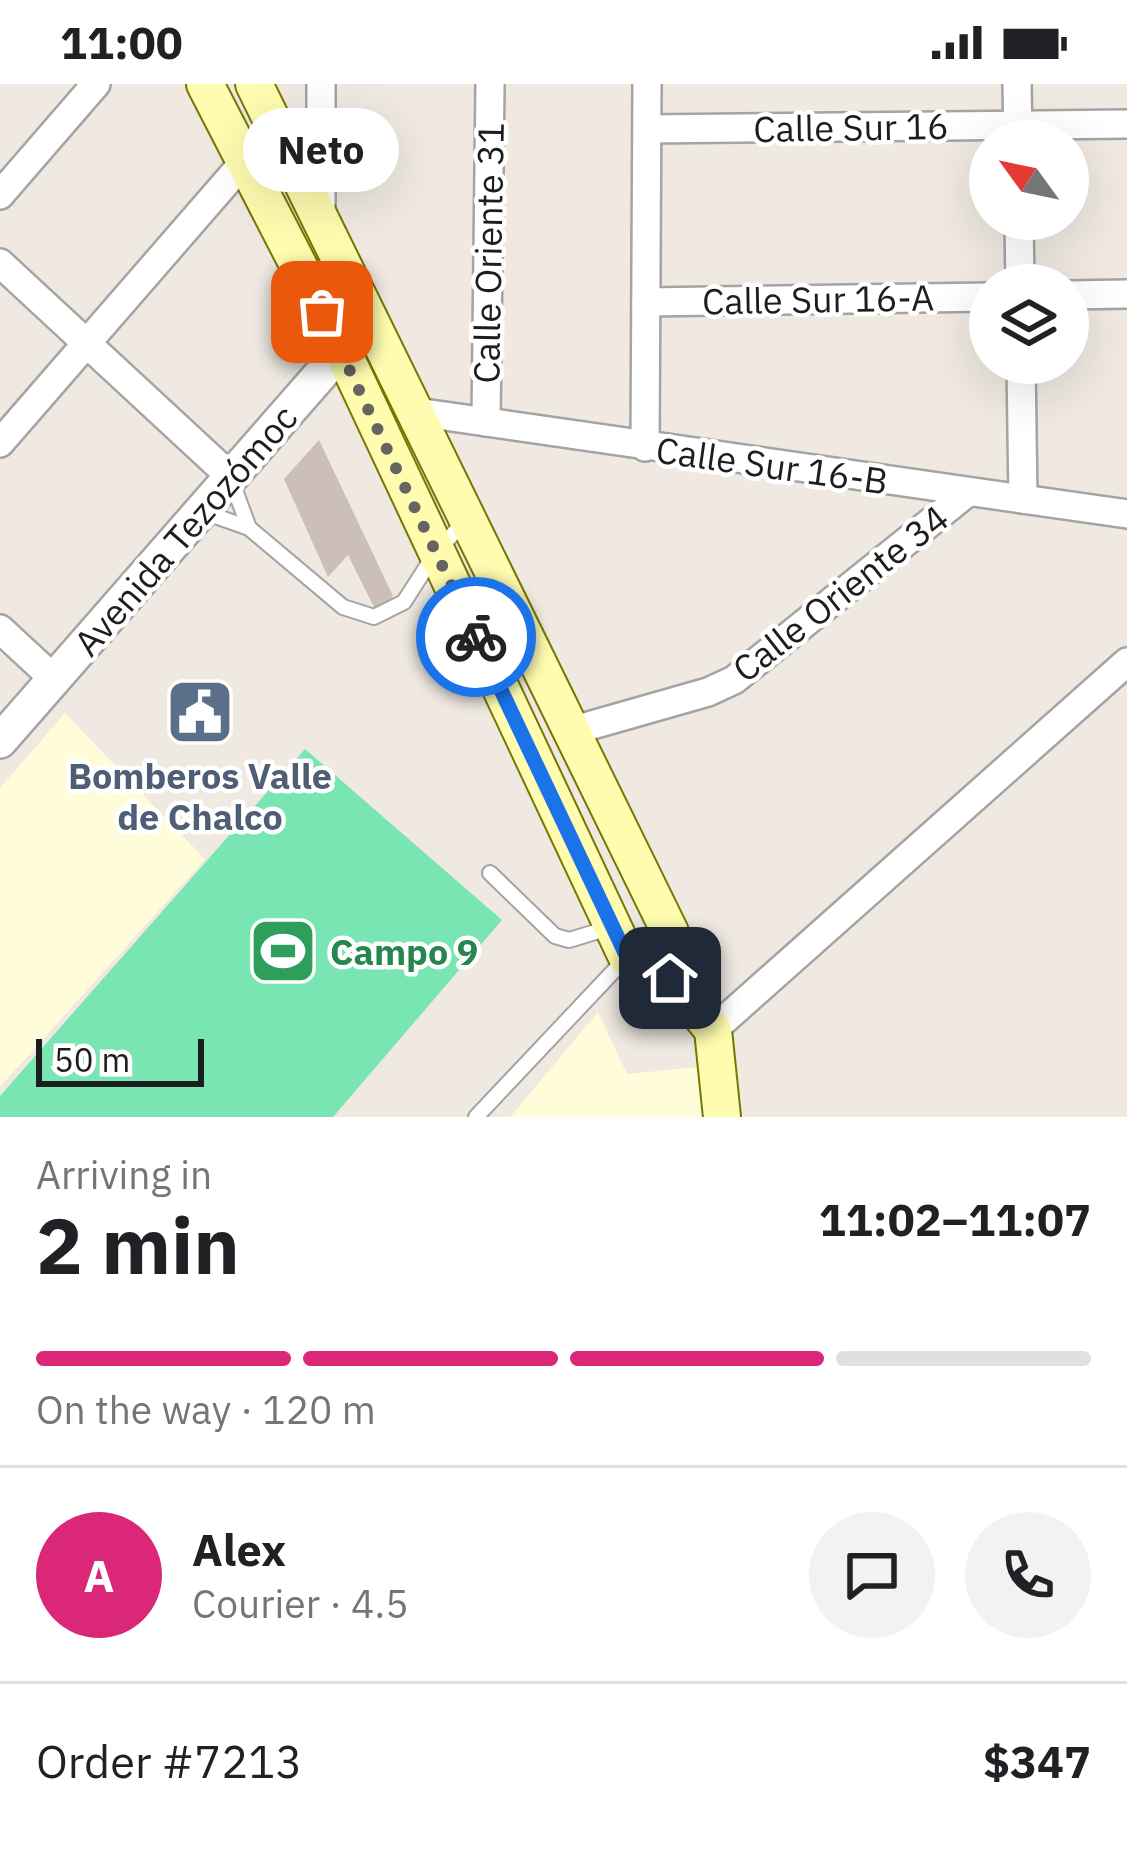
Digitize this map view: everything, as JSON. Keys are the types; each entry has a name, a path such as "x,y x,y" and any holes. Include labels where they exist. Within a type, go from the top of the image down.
{"main road":[{"path":"205,84 342,350 620,942 670,978 713,1030 722,1117"},
{"path":"254,84 670,932 670,978"}],"street":[{"path":"0,195 96,84"},
{"path":"321,84 321,218"},
{"name":"Calle Oriente 31","path":"486,422 490,84"},
{"path":"646,447 647,84"},
{"path":"1017,84 1017,120"},
{"name":"Calle Sur 16","path":"1089,127 1127,124"},
{"name":"Calle Sur 16","path":"647,129 969,132"},
{"path":"0,443 244,162"},
{"path":"0,262 231,477"},
{"path":"1089,295 1127,294"},
{"name":"Calle Sur 16-A","path":"646,302 969,297"},
{"name":"Avenida Tezozómoc","path":"0,742 370,318"},
{"path":"1021,384 1023,500"},
{"name":"Calle Sur 16-B","path":"417,412 1127,514"},
{"name":"Calle Oriente 34","path":"572,731 708,692 734,680 968,492"},
{"path":"0,629 54,679"},
{"path":"713,1030 1127,662"}],"lane":[{"path":"231,477 249,528"},
{"path":"201,511 249,528 343,607 374,616 404,602 436,551 468,518"},
{"path":"490,874 555,936 620,942 670,932"},
{"path":"476,1117 620,942"}],"shaded area":[{"path":"65,713 205,859 0,1087 0,788"},
{"path":"598,1012 627,1074 698,1067 704,1083 704,1117 510,1117"}],"green space":[{"name":"Campo 9","path":"305,749 502,920 333,1117 0,1117 0,1096"}],"building":[{"path":"319,440 393,596 377,613 348,555 328,577 284,479"}],"way so far":[{"path":"322,312 476,637"}],"place":[{"name":"Neto","path":"322,312"},
{"name":"Bomberos Valle de Chalco","path":"200,712"},
{"name":"Campo 9","path":"283,951"}],"route":[{"path":"476,637 627,957 670,978"}]}
